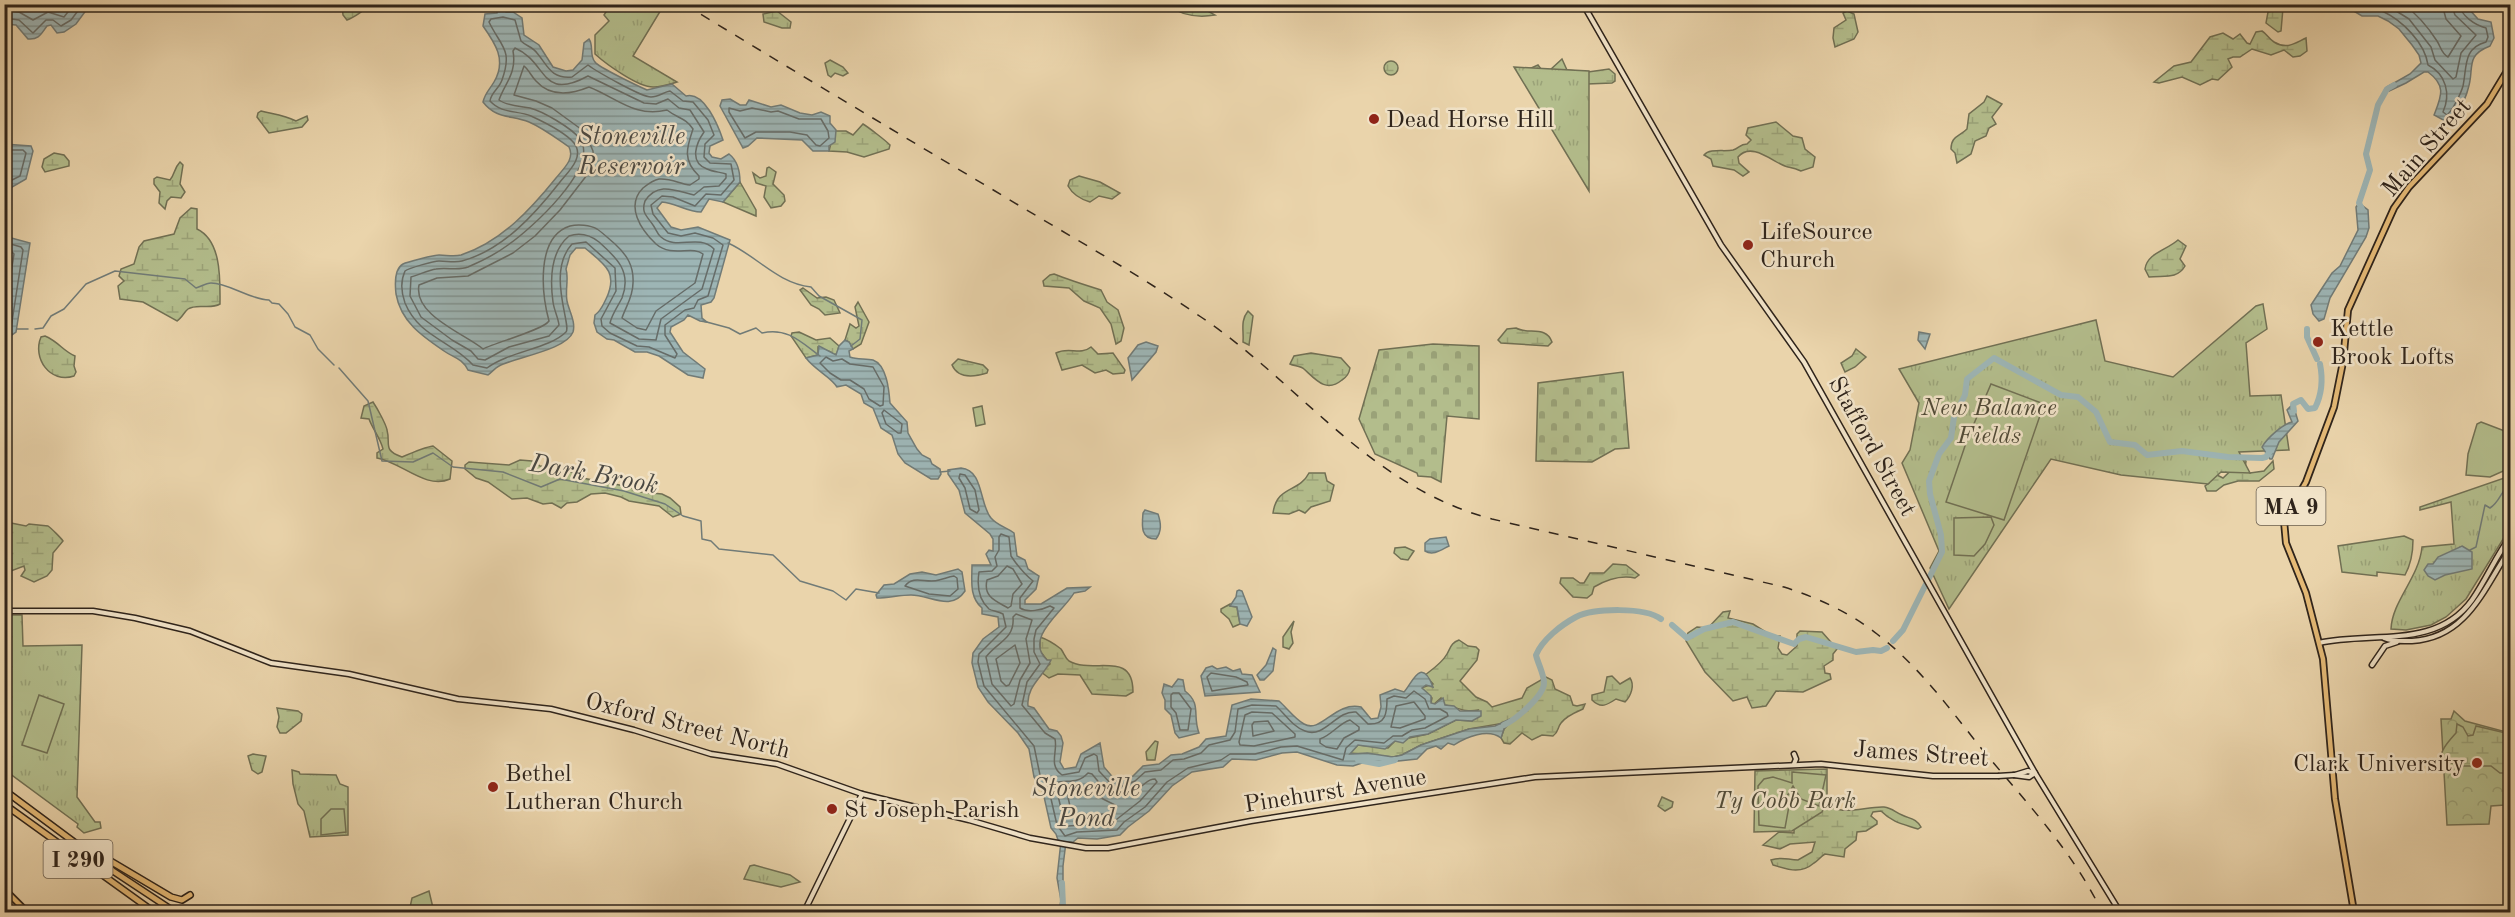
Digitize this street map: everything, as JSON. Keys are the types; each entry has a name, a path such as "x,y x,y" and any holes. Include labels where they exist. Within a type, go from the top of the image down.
{"highway":[{"name":"I 290","path":"4,790 127,882 175,912"},
{"name":"I 290","path":"4,804 154,912"},
{"path":"51,824 171,897 182,900 190,895"}],"main road":[{"name":"Stafford Street","path":"1583,4 1721,245 1804,362 2035,774 2120,912"},
{"name":"Main Street","path":"2354,912 2335,799 2325,676 2306,593 2286,543 2284,521 2307,479 2334,407 2343,362 2348,310 2397,202 2487,104 2511,66"},
{"path":"2319,643 2423,634 2440,627 2456,618 2472,599 2511,537"},
{"path":"2372,665 2385,646 2400,641 2430,638 2459,623 2479,602 2511,549"},
{"name":"Oxford Street North","path":"4,611 86,611 116,614 187,630 268,662 353,675 458,699 551,709 634,730 711,754 777,764 862,794 1071,846"},
{"path":"2382,637 2400,641"},
{"path":"1794,754 1796,761 1794,765"},
{"name":"James Street","path":"1794,765 1827,764 1933,776 2014,775 2029,777 2035,774"},
{"name":"Pinehurst Avenue","path":"1071,846 1099,849 1251,821 1505,780 1794,765"},
{"path":"804,912 862,794"},
{"path":"4,889 27,912"}],"green space":[{"path":"342,4 369,5 359,14 347,20 343,15"},
{"path":"611,4 664,5 633,56 677,82 654,87 640,84 623,75 595,54 595,35 609,21 604,15"},
{"path":"1167,5 1197,5 1215,15 1190,15 1178,12"},
{"path":"2283,8 2281,31 2278,32 2266,23 2268,12"},
{"path":"777,11 791,22 790,28 764,22 763,14"},
{"path":"1847,11 1854,14 1858,32 1854,39 1835,47 1834,28 1846,20 1843,13"},
{"path":"2262,31 2274,42 2283,45 2291,45 2306,38 2307,51 2300,56 2293,57 2284,50 2271,55 2252,49 2240,57 2228,59 2232,67 2218,80 2212,79 2200,85 2182,77 2159,83 2154,82 2174,66 2191,62 2210,37 2223,33 2233,39 2240,34 2250,44 2256,32"},
{"path":"1562,59 1567,70 1588,72 1609,69 1615,74 1615,81 1587,84 1531,68 1538,65 1541,69 1550,70"},
{"path":"830,60 843,67 848,73 843,76 835,73 831,77 828,75 825,63"},
{"path":"1388,61 1394,61 1398,68 1394,75 1388,75 1384,71 1384,65"},
{"path":"1514,67 1589,71 1589,191"},
{"path":"1987,96 2002,104 1992,117 1996,124 1989,128 1986,136 1975,141 1971,154 1957,163 1955,153 1951,149 1952,142 1967,129 1969,114 1984,102"},
{"path":"261,111 296,121 307,116 308,120 302,127 269,133 257,117"},
{"path":"1776,122 1793,136 1802,138 1805,149 1815,157 1813,167 1801,171 1750,151 1738,157 1739,163 1749,172 1743,176 1734,170 1713,166 1711,159 1704,155 1713,151 1733,150 1747,144 1751,140 1746,135 1748,128"},
{"path":"863,124 890,145 889,149 864,157 847,152 829,151 834,131 846,131 853,135"},
{"path":"54,153 64,155 69,161 69,166 45,172 42,167 44,159"},
{"path":"180,162 183,165 180,184 185,192 181,198 171,197 165,209 159,203 160,192 154,184 154,179 157,177 170,180"},
{"path":"769,167 776,172 773,184 784,195 785,201 781,206 771,208 764,197 766,186 756,183 753,173 760,178 766,176"},
{"path":"1079,176 1100,182 1120,193 1112,199 1099,196 1090,202 1083,200 1068,186 1070,180"},
{"path":"740,182 756,210 756,216 723,202"},
{"path":"191,208 197,209 197,229 211,242 215,252 218,262 220,304 192,307 177,321 143,302 120,299 118,286 124,281 119,276 121,269 134,264 139,247 144,241 174,234 180,218"},
{"path":"2178,240 2186,246 2180,259 2185,266 2182,270 2174,275 2149,277 2145,269 2149,259"},
{"path":"1054,274 1101,290 1107,302 1118,310 1124,328 1121,341 1116,344 1111,324 1100,308 1084,301 1069,288 1044,286 1043,281"},
{"path":"803,288 817,298 826,297 834,300 840,313 825,315 811,305 800,290"},
{"path":"858,302 869,322 861,344 853,349 845,340 850,324 856,328 859,326 855,307"},
{"name":"New Balance Fields","path":"2263,304 2267,329 2246,343 2250,396 2281,395 2289,450 2239,452 2250,473 2221,472 2208,484 2121,475 2051,459 1949,609 1930,568 1939,551 1902,463 1910,450 1919,403 1899,369 2096,320 2105,361 2173,377 2256,306"},
{"path":"1248,311 1253,316 1249,345 1243,342 1243,322"},
{"path":"1507,329 1541,332 1546,334 1552,342 1548,346 1501,343 1498,340"},
{"path":"799,332 816,340 830,338 839,346 837,354 833,355 818,347 818,355 806,358 791,336 792,333"},
{"path":"45,336 75,356 74,376 57,376 45,367 41,361 39,345 41,337"},
{"path":"1433,344 1479,346 1479,419 1447,416 1441,482 1431,477 1418,476 1417,473 1375,454 1359,419 1379,350"},
{"path":"1091,347 1098,354 1113,353 1125,370 1124,373 1113,374 1106,370 1095,373 1082,365 1062,370 1056,353 1065,350 1083,351"},
{"path":"1856,349 1866,357 1845,372 1841,363 1852,356"},
{"path":"1311,353 1341,358 1350,368 1348,375 1336,384 1326,385 1321,384 1303,368 1290,364 1294,356"},
{"path":"958,359 983,365 988,370 987,373 962,375 952,365"},
{"path":"1623,372 1629,448 1615,449 1592,462 1536,461 1538,383"},
{"path":"1991,384 2044,404 2004,520 1946,502 1967,440"},
{"path":"373,402 386,427 388,446 392,452 402,457 433,446 452,461 450,479 432,481 377,458 377,453 383,449 382,445 369,419 361,418 364,406"},
{"path":"982,406 985,424 976,426 973,408"},
{"path":"2481,422 2510,433 2510,468 2490,477 2466,475 2468,454 2477,424"},
{"path":"2243,459 2246,461 2245,469 2250,473 2264,471 2273,461 2274,469 2259,481 2238,481 2224,485 2216,491 2207,491 2205,486 2209,483 2210,474 2223,478"},
{"path":"520,460 532,461 540,466 557,467 574,473 577,477 630,487 641,492 662,494 680,507 681,514 673,517 659,506 629,501 605,493 591,494 577,502 567,503 561,508 552,503 543,504 527,498 512,499 465,469 465,465 469,462 509,465"},
{"path":"1309,473 1325,473 1327,481 1334,485 1330,501 1311,507 1305,513 1299,510 1289,514 1273,513 1279,498 1300,484"},
{"path":"2510,476 2510,528 2466,599 2446,617 2431,625 2406,630 2391,629 2392,619 2416,569 2422,547 2454,544 2451,502 2420,510 2420,507"},
{"path":"1991,517 1994,525 1985,544 1974,556 1954,555 1954,518"},
{"path":"5,524 48,526 63,541 53,553 52,570 47,576 34,582 21,576 25,570 24,566 11,571 5,567"},
{"path":"2404,536 2413,540 2409,567 2405,575 2377,572 2377,576 2342,572 2338,546"},
{"path":"1405,547 1414,551 1408,560 1401,559 1394,553 1395,548"},
{"path":"1613,564 1626,565 1639,575 1635,578 1619,578 1604,582 1594,587 1592,594 1587,598 1573,597 1560,583 1561,578 1573,578 1584,583 1590,573 1604,573"},
{"path":"1230,604 1230,606 1237,607 1240,624 1233,627 1229,619 1221,612 1221,609"},
{"path":"1730,611 1728,618 1753,624 1772,636 1780,636 1778,648 1782,654 1787,655 1797,646 1797,634 1800,631 1822,632 1837,649 1833,654 1833,660 1824,666 1825,673 1830,674 1831,679 1803,692 1776,691 1766,706 1752,708 1747,697 1733,701 1705,672 1686,641 1688,633 1697,627 1708,628 1723,612"},
{"path":"5,615 22,615 23,646 82,645 77,797 95,822 100,822 101,828 84,833 77,827 78,824 5,770"},
{"path":"1294,621 1291,632 1293,643 1289,649 1283,647 1283,637"},
{"path":"1040,637 1061,649 1069,661 1079,665 1119,667 1126,671 1131,679 1133,692 1126,696 1092,694 1080,675 1058,674 1049,678 1041,672 1050,664 1040,651"},
{"path":"1459,640 1479,650 1477,660 1460,681 1476,697 1492,707 1522,698 1527,688 1546,677 1552,680 1555,689 1570,696 1573,705 1585,704 1583,709 1566,718 1553,736 1542,735 1532,740 1522,733 1510,744 1504,743 1501,738 1510,722 1469,729 1393,757 1350,753 1358,745 1388,748 1395,741 1428,734 1456,720 1472,721 1478,710 1465,710 1445,705 1441,698 1433,705 1432,698 1421,688 1433,684 1425,675 1440,663 1453,644"},
{"path":"1612,676 1620,684 1630,678 1631,694 1625,702 1616,699 1607,704 1598,704 1592,700 1592,695 1604,692 1607,677"},
{"path":"39,695 64,704 47,753 22,745"},
{"path":"277,708 298,711 302,714 301,721 286,733 280,733 277,727 279,717"},
{"name":"Clark University","path":"2454,711 2465,721 2510,733 2510,793 2505,805 2491,806 2489,824 2447,825 2441,719 2451,719"},
{"path":"2457,724 2463,727 2468,736 2473,735 2476,726 2510,734 2510,773 2500,773 2491,766 2462,766 2452,763 2443,766 2440,763 2441,754 2456,733"},
{"path":"1155,741 1158,742 1155,760 1147,760 1146,752"},
{"path":"253,754 266,756 262,772 258,774 252,770 248,756"},
{"name":"Ty Cobb Park","path":"1827,769 1827,799 1822,812 1792,831 1754,832 1755,771"},
{"path":"292,770 300,774 336,775 340,784 348,787 348,835 310,837 304,811 298,804"},
{"path":"1792,772 1826,775 1819,806 1801,799 1793,786 1783,803 1789,806 1785,828 1759,825 1758,786 1764,779 1773,777 1792,783"},
{"path":"1662,797 1673,802 1672,807 1665,811 1658,806"},
{"path":"1824,802 1830,807 1845,810 1876,807 1891,809 1915,820 1921,827 1918,829 1898,823 1881,811 1873,812 1871,816 1877,824 1866,831 1857,832 1856,840 1845,849 1844,857 1825,854 1809,867 1799,870 1773,865 1771,860 1782,858 1798,860 1812,852 1815,842 1790,844 1780,849 1763,845 1779,832 1794,833 1794,829"},
{"path":"331,809 344,809 346,832 321,835 321,819"},
{"path":"754,865 790,875 800,882 781,887 744,879 750,866"},
{"path":"429,891 434,912 409,912 412,898"}],"water":[{"path":"4,5 90,5 76,24 64,32 57,33 51,25 47,26 37,37 28,39 16,25 5,24"},
{"name":"Stoneville Reservoir","path":"498,5 506,12 513,12 522,18 524,35 539,45 553,67 566,71 573,70 582,60 584,43 589,39 592,56 598,65 647,90 672,84 686,96 699,99 714,118 723,140 710,146 709,153 712,157 721,159 729,154 738,167 740,182 723,202 709,199 701,212 662,202 657,208 671,227 681,230 698,227 730,240 714,298 711,302 701,305 702,318 707,322 688,315 671,327 670,332 683,352 705,369 703,378 688,375 659,356 647,352 635,352 597,332 594,323 595,315 602,308 610,290 610,275 608,269 585,248 576,248 570,255 566,269 567,301 574,324 569,338 551,348 499,366 488,375 468,370 460,361 420,334 403,313 395,286 400,266 436,255 461,255 489,242 526,213 562,171 571,156 569,147 549,133 529,122 499,114 483,102 498,74 499,59 495,45 483,26 485,14 497,13"},
{"path":"2332,5 2455,5 2468,8 2478,19 2491,22 2494,38 2490,46 2473,59 2467,93 2454,119 2445,121 2434,115 2441,92 2438,82 2428,72 2389,91 2387,89 2410,74 2421,63 2419,55 2399,29 2378,16 2362,16 2352,10"},
{"path":"730,99 740,105 746,105 749,100 771,107 781,105 812,115 821,112 830,116 830,123 836,130 835,142 829,146 829,151 813,151 802,140 757,138 743,148 720,106 722,100"},
{"path":"4,144 31,146 33,151 26,179 7,190 5,190"},
{"path":"2359,203 2368,210 2369,228 2366,237 2330,298 2324,319 2319,321 2313,314 2311,305 2332,273 2340,266 2358,230 2356,207"},
{"path":"4,236 30,243 16,332 5,340"},
{"path":"1919,332 1930,334 1925,349 1918,340"},
{"path":"845,340 853,349 849,351 850,357 873,360 881,367 886,379 890,403 907,422 908,433 917,449 940,469 941,474 938,479 931,479 905,463 898,454 892,435 881,428 873,408 864,403 861,394 846,385 837,387 806,358 818,355 819,346 836,355 839,346"},
{"path":"1146,342 1158,346 1156,352 1132,380 1128,358 1138,345"},
{"path":"2293,404 2298,421 2279,442 2270,459 2262,447 2284,425 2292,422 2287,410"},
{"name":"Stoneville Pond","path":"961,468 974,475 987,512 996,523 1014,533 1017,556 1025,560 1028,569 1039,576 1036,589 1025,600 1025,604 1041,604 1067,588 1090,587 1085,591 1074,593 1042,634 1041,652 1047,660 1051,660 1028,699 1028,706 1034,708 1049,729 1057,731 1061,736 1063,743 1060,762 1064,769 1076,767 1081,754 1100,743 1104,767 1116,781 1133,776 1143,766 1159,764 1171,755 1182,754 1199,747 1206,739 1226,736 1232,705 1251,699 1279,701 1300,722 1310,726 1352,706 1361,707 1371,719 1378,718 1381,707 1380,695 1395,689 1404,692 1421,672 1429,678 1433,687 1426,685 1422,688 1431,696 1431,703 1435,704 1443,698 1445,705 1454,706 1460,711 1481,711 1481,716 1472,721 1456,720 1428,734 1410,737 1403,743 1395,741 1385,749 1358,745 1350,754 1367,753 1393,757 1469,729 1495,726 1510,719 1510,722 1501,738 1490,734 1477,735 1454,745 1448,743 1441,749 1436,746 1427,749 1417,759 1365,762 1353,766 1337,765 1297,752 1282,753 1256,760 1232,759 1223,767 1192,772 1172,786 1149,811 1120,835 1097,839 1078,838 1073,842 1066,842 1063,866 1063,912 1059,912 1061,900 1057,878 1061,841 1051,828 1043,792 1034,777 1029,749 1018,733 988,702 978,687 972,663 973,653 983,639 999,627 998,617 982,614 982,608 973,594 972,565 991,565 986,554 989,550 993,551 993,539 965,513 959,490 948,474 948,470"},
{"path":"1145,510 1158,514 1160,527 1156,539 1147,537 1143,530"},
{"path":"1446,537 1449,546 1434,553 1425,551 1425,543 1430,539"},
{"path":"2462,546 2472,552 2472,569 2445,575 2435,580 2428,576 2424,570 2428,564 2433,564 2438,557"},
{"path":"958,569 962,572 965,591 953,600 940,601 911,595 877,598 876,595 884,585 894,584 910,574 922,572 936,575"},
{"path":"1239,590 1242,591 1252,617 1247,626 1240,624 1237,607 1230,606"},
{"path":"1273,648 1276,650 1273,671 1264,680 1260,680 1257,675 1266,665"},
{"path":"1212,666 1217,669 1226,667 1233,671 1240,669 1242,674 1252,675 1260,692 1205,696 1201,676 1206,668"},
{"path":"1178,679 1183,680 1185,691 1195,705 1199,733 1179,738 1175,733 1171,715 1165,709 1162,693 1164,684 1172,687"}],"waterway":[{"path":"2362,209 2359,203 2370,170 2366,154 2378,105 2387,89 2394,85"},
{"path":"728,243 777,275 811,287 819,296 862,320 860,339 851,346"},
{"name":"Dark Brook","path":"35,329 43,328 51,316 64,309 86,284 115,271 185,279 196,288 209,283 218,284 279,304 295,327 310,335 318,349 334,365"},
{"path":"703,321 729,328 740,334 756,328 762,333 786,334 820,356"},
{"name":"Dark Brook","path":"17,329 28,329"},
{"path":"2307,329 2307,337 2317,359"},
{"path":"1893,641 1903,630 1942,552 1941,535 1930,494 1929,481 1939,454 1951,438 1954,417 1965,395 1967,379 1994,358 2061,395 2078,397 2096,412 2110,442 2135,445 2147,455 2182,451 2228,457 2262,458 2266,457 2270,451"},
{"path":"2294,411 2293,404 2301,400 2308,409 2315,408 2321,386 2320,364"},
{"name":"Dark Brook","path":"339,368 368,401 382,461 413,462 433,453 453,467 503,472 541,487 560,479 624,491 665,504 683,516 701,521 702,539 711,541 719,549 773,555 800,581 833,591 846,600 856,589 879,593"},
{"path":"940,472 950,471"},
{"path":"2470,550 2476,547 2485,505 2490,508 2510,485"},
{"path":"1504,725 1534,701 1543,688 1544,680 1536,655 1547,638 1564,624 1584,614 1619,610 1644,612 1661,619"},
{"path":"1672,625 1687,638 1704,629 1733,622 1794,644 1806,637 1856,652 1881,651 1887,648"},
{"path":"1358,760 1379,764 1395,760"},
{"path":"1062,883 1062,912"},
{"name":"Dark Brook","path":"4,909 11,908"}],"railway":[{"path":"684,4 1176,300 1238,344 1372,459 1409,483 1448,504 1492,519 1784,587 1821,601 1855,619 1892,646 1932,688 2062,847 2102,912"}],"place":[{"name":"Dead Horse Hill","path":"1374,119"},
{"name":"LifeSource Church","path":"1748,245"},
{"name":"Kettle Brook Lofts","path":"2318,342"},
{"name":"Clark University","path":"2477,763"},
{"name":"Bethel Lutheran Church","path":"493,787"},
{"name":"St Joseph Parish","path":"832,809"}]}
